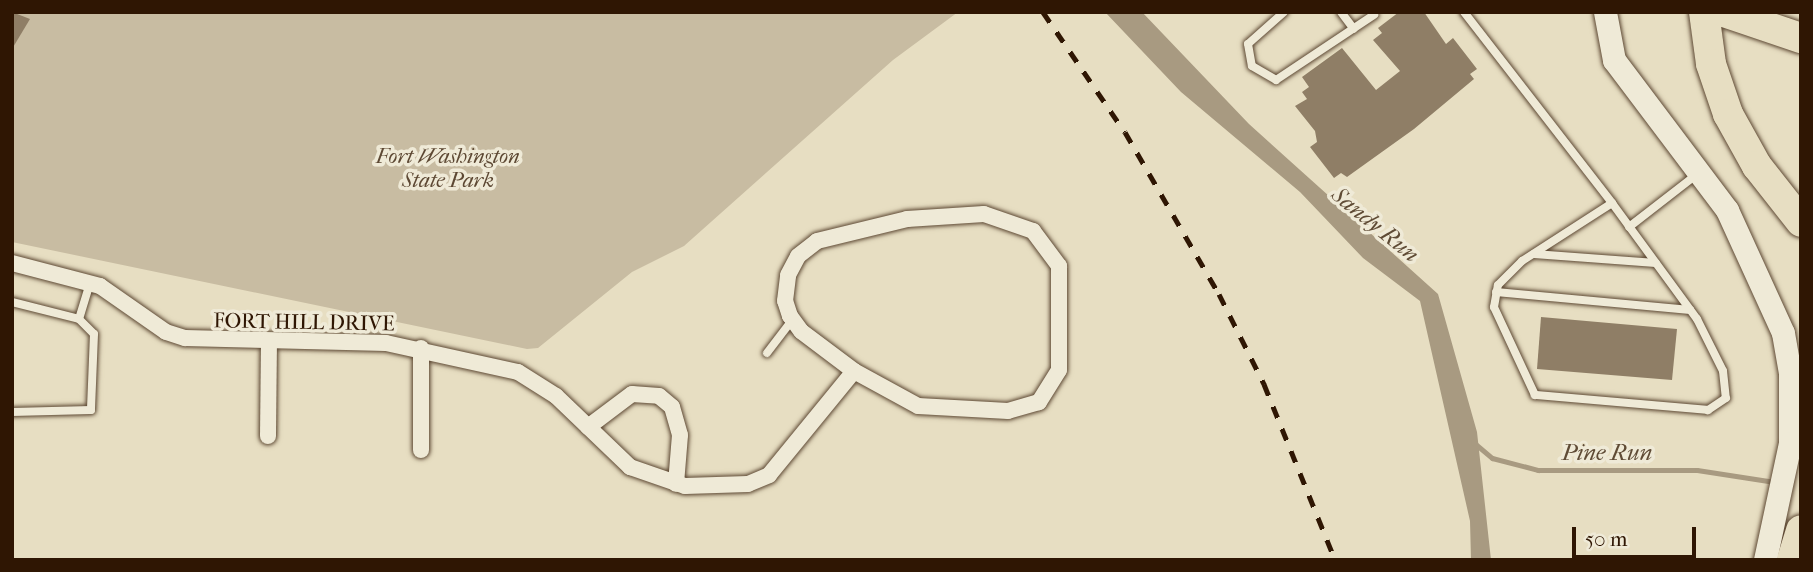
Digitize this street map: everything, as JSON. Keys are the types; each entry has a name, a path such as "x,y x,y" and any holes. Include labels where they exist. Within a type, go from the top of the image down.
{"highway":[{"path":"1704,12 1711,64 1728,114 1757,166 1801,222"},
{"path":"1724,12 1801,38"},
{"path":"1792,560 1801,530"}],"main road":[{"path":"1605,12 1610,50 1627,83 1699,173 1748,247 1788,354 1788,463 1765,560"}],"street":[{"path":"984,214 1007,219 1038,236 1059,266 1059,370 1039,402 1008,411 930,410 855,371 793,319 786,284 807,247 907,219 984,214"},
{"name":"FORT HILL DRIVE","path":"12,263 90,282 176,336 421,348 533,379 629,467 676,484 748,484 769,475 855,371"},
{"path":"268,436 269,341"},
{"path":"421,348 421,450"},
{"path":"588,427 632,394 659,396 672,407 680,435 676,484"}],"lane":[{"path":"1284,12 1248,44 1252,66 1264,77 1290,74 1374,15"},
{"path":"1341,12 1354,29"},
{"path":"1464,12 1612,203 1690,310 1723,371 1726,398 1708,410 1535,395 1494,307 1496,292 1534,254 1612,203"},
{"path":"1629,227 1699,173"},
{"path":"1534,254 1656,263"},
{"path":"79,319 90,282"},
{"path":"1496,292 1690,310"},
{"path":"12,302 79,319 94,334 91,410 12,411"},
{"path":"767,354 793,319"}],"green space":[{"name":"Fort Washington State Park","path":"12,12 958,12 893,60 684,246 632,272 538,348 527,349 12,242"}],"shaded area":[{"path":"1105,12 1142,12 1249,124 1438,294 1477,432 1491,560 1471,560 1470,521 1420,301 1363,258 1300,192 1181,92"}],"building":[{"path":"12,12 30,19 12,49"},
{"path":"1399,12 1424,12 1446,44 1453,38 1477,69 1470,74 1474,79 1414,129 1347,177 1341,173 1334,178 1310,147 1317,142 1315,131 1295,106 1307,99 1302,92 1309,87 1302,77 1342,48 1376,90 1400,71 1373,40 1382,33 1378,28"},
{"path":"1541,317 1677,329 1672,380 1537,369"}],"waterway":[{"name":"Pine Run","path":"1473,442 1492,458 1538,470 1697,470 1768,481"}],"railway":[{"path":"1043,12 1125,132 1219,294 1264,384 1335,560"}],"water label":[{"name":"Sandy Run","path":"1375,225"}]}
